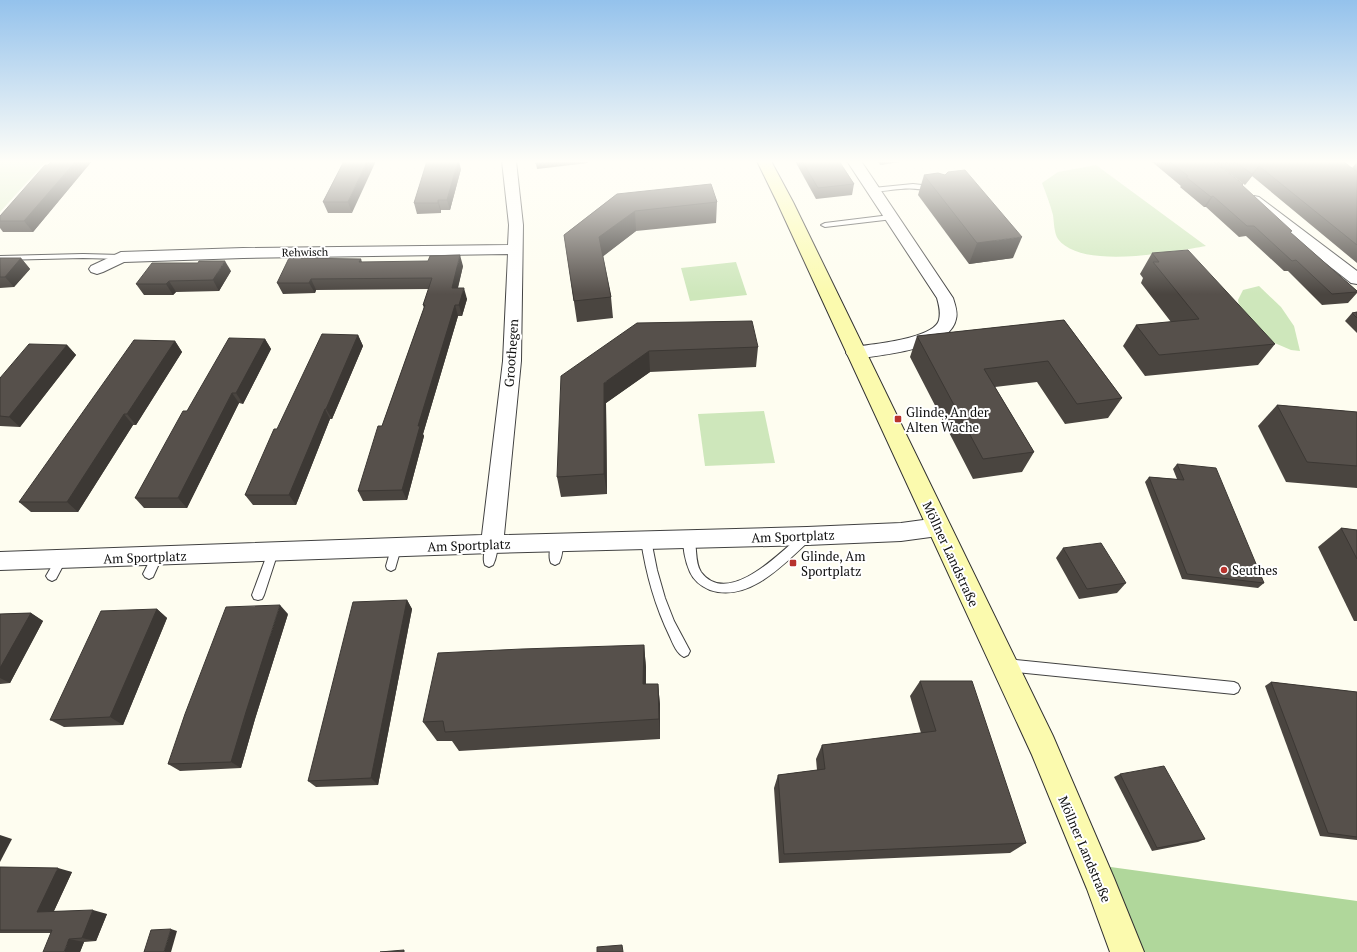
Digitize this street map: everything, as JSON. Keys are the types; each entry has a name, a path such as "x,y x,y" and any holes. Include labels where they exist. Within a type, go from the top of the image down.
{"main road":[{"name":"Möllner Landstraße","path":"787,205 1042,746 1103,889 1127,952"}],"street":[{"name":"Groothegen","path":"491,553 512,361 516,249 514,205"},
{"path":"855,353 925,340 937,334 945,327 950,318 946,298 882,205"},
{"path":"1261,205 1357,279"},
{"name":"Rehwisch","path":"97,269 121,257 243,253 516,249"},
{"name":"Am Sportplatz","path":"0,562 56,568 153,566 273,552 394,557 556,551 646,540 901,532 938,527"}],"lane":[{"path":"825,225 890,218"},
{"path":"0,258 83,256 121,257"},
{"path":"689,539 690,556 693,569 703,581 716,589 732,589 750,582 785,556 807,536"},
{"path":"646,540 653,581 661,607 673,633 684,651"},
{"path":"258,595 273,552"},
{"path":"1005,665 1234,688"}],"green space":[{"path":"0,205 6,205 0,212"},
{"path":"1050,205 1151,205 1206,246 1150,255 1106,256 1086,254 1070,248 1058,239 1055,231"},
{"path":"736,262 747,295 690,301 681,268"},
{"path":"1259,286 1281,307 1294,326 1300,351 1291,350 1270,341 1240,312 1238,300 1243,290"},
{"path":"764,411 775,463 705,466 698,414"},
{"path":"1096,865 1357,901 1357,952 1132,952"}],"building":[{"path":"9,205 37,205 24,221 0,221 0,216"},
{"path":"602,205 686,205 635,211 599,237 611,297 574,301 564,235"},
{"path":"948,205 995,205 1022,237 977,243"},
{"path":"1224,205 1264,205 1292,231 1290,232 1357,292 1332,294 1296,260 1292,261 1254,226 1247,226"},
{"path":"1308,205 1357,205 1357,245"},
{"path":"1188,250 1275,344 1159,355 1136,325 1199,319 1153,262 1159,262 1152,253"},
{"path":"460,255 452,288 464,288 459,305 455,305 418,426 420,426 402,490 358,491 378,426 382,426 425,305 423,305 432,278 311,279 309,283 277,283 289,258 361,259 359,262 428,261 430,256"},
{"path":"0,258 21,258 5,277 0,277"},
{"path":"199,261 225,261 213,280 169,281 166,284 136,284 152,263 198,263"},
{"path":"1357,312 1357,318 1352,313"},
{"path":"1064,320 1122,398 1077,404 1048,361 984,369 1034,452 983,459 917,336"},
{"path":"752,321 758,347 649,351 604,383 604,474 557,477 561,376 637,323"},
{"path":"322,334 358,335 289,495 245,495 274,429 277,429"},
{"path":"229,338 265,339 236,393 232,393 178,498 135,498 183,411 187,411"},
{"path":"134,340 175,341 127,414 124,414 67,502 19,502"},
{"path":"29,344 67,345 9,417 0,416 0,378"},
{"path":"1277,405 1357,412 1357,466 1307,462"},
{"path":"1177,464 1216,468 1264,583 1187,574 1149,477 1184,480"},
{"path":"1341,528 1357,530 1357,559"},
{"path":"1101,543 1126,583 1087,589 1063,548"},
{"path":"407,600 371,778 308,781 353,602"},
{"path":"280,605 231,762 168,764 185,714 226,607"},
{"path":"157,609 110,717 50,720 101,611"},
{"path":"31,613 0,668 0,614"},
{"path":"644,645 643,684 658,684 659,719 445,732 443,721 423,722 438,653"},
{"path":"920,681 972,681 1026,843 784,854 778,775 825,769 822,745 936,731"},
{"path":"1271,682 1357,692 1357,837 1328,833"},
{"path":"1164,766 1205,839 1157,848 1120,774"},
{"path":"0,867 58,868 37,912 93,910 82,938 69,939 64,952 43,952 52,930 0,930"},
{"path":"171,929 164,952 144,952 151,930"},
{"path":"622,945 623,952 597,952 597,947"},
{"path":"404,950 404,952 380,952"}],"place":[{"name":"Glinde, An der Alten Wache","path":"898,419"},
{"name":"Glinde, Am Sportplatz","path":"793,563"},
{"name":"Seuthes","path":"1224,570"}]}
